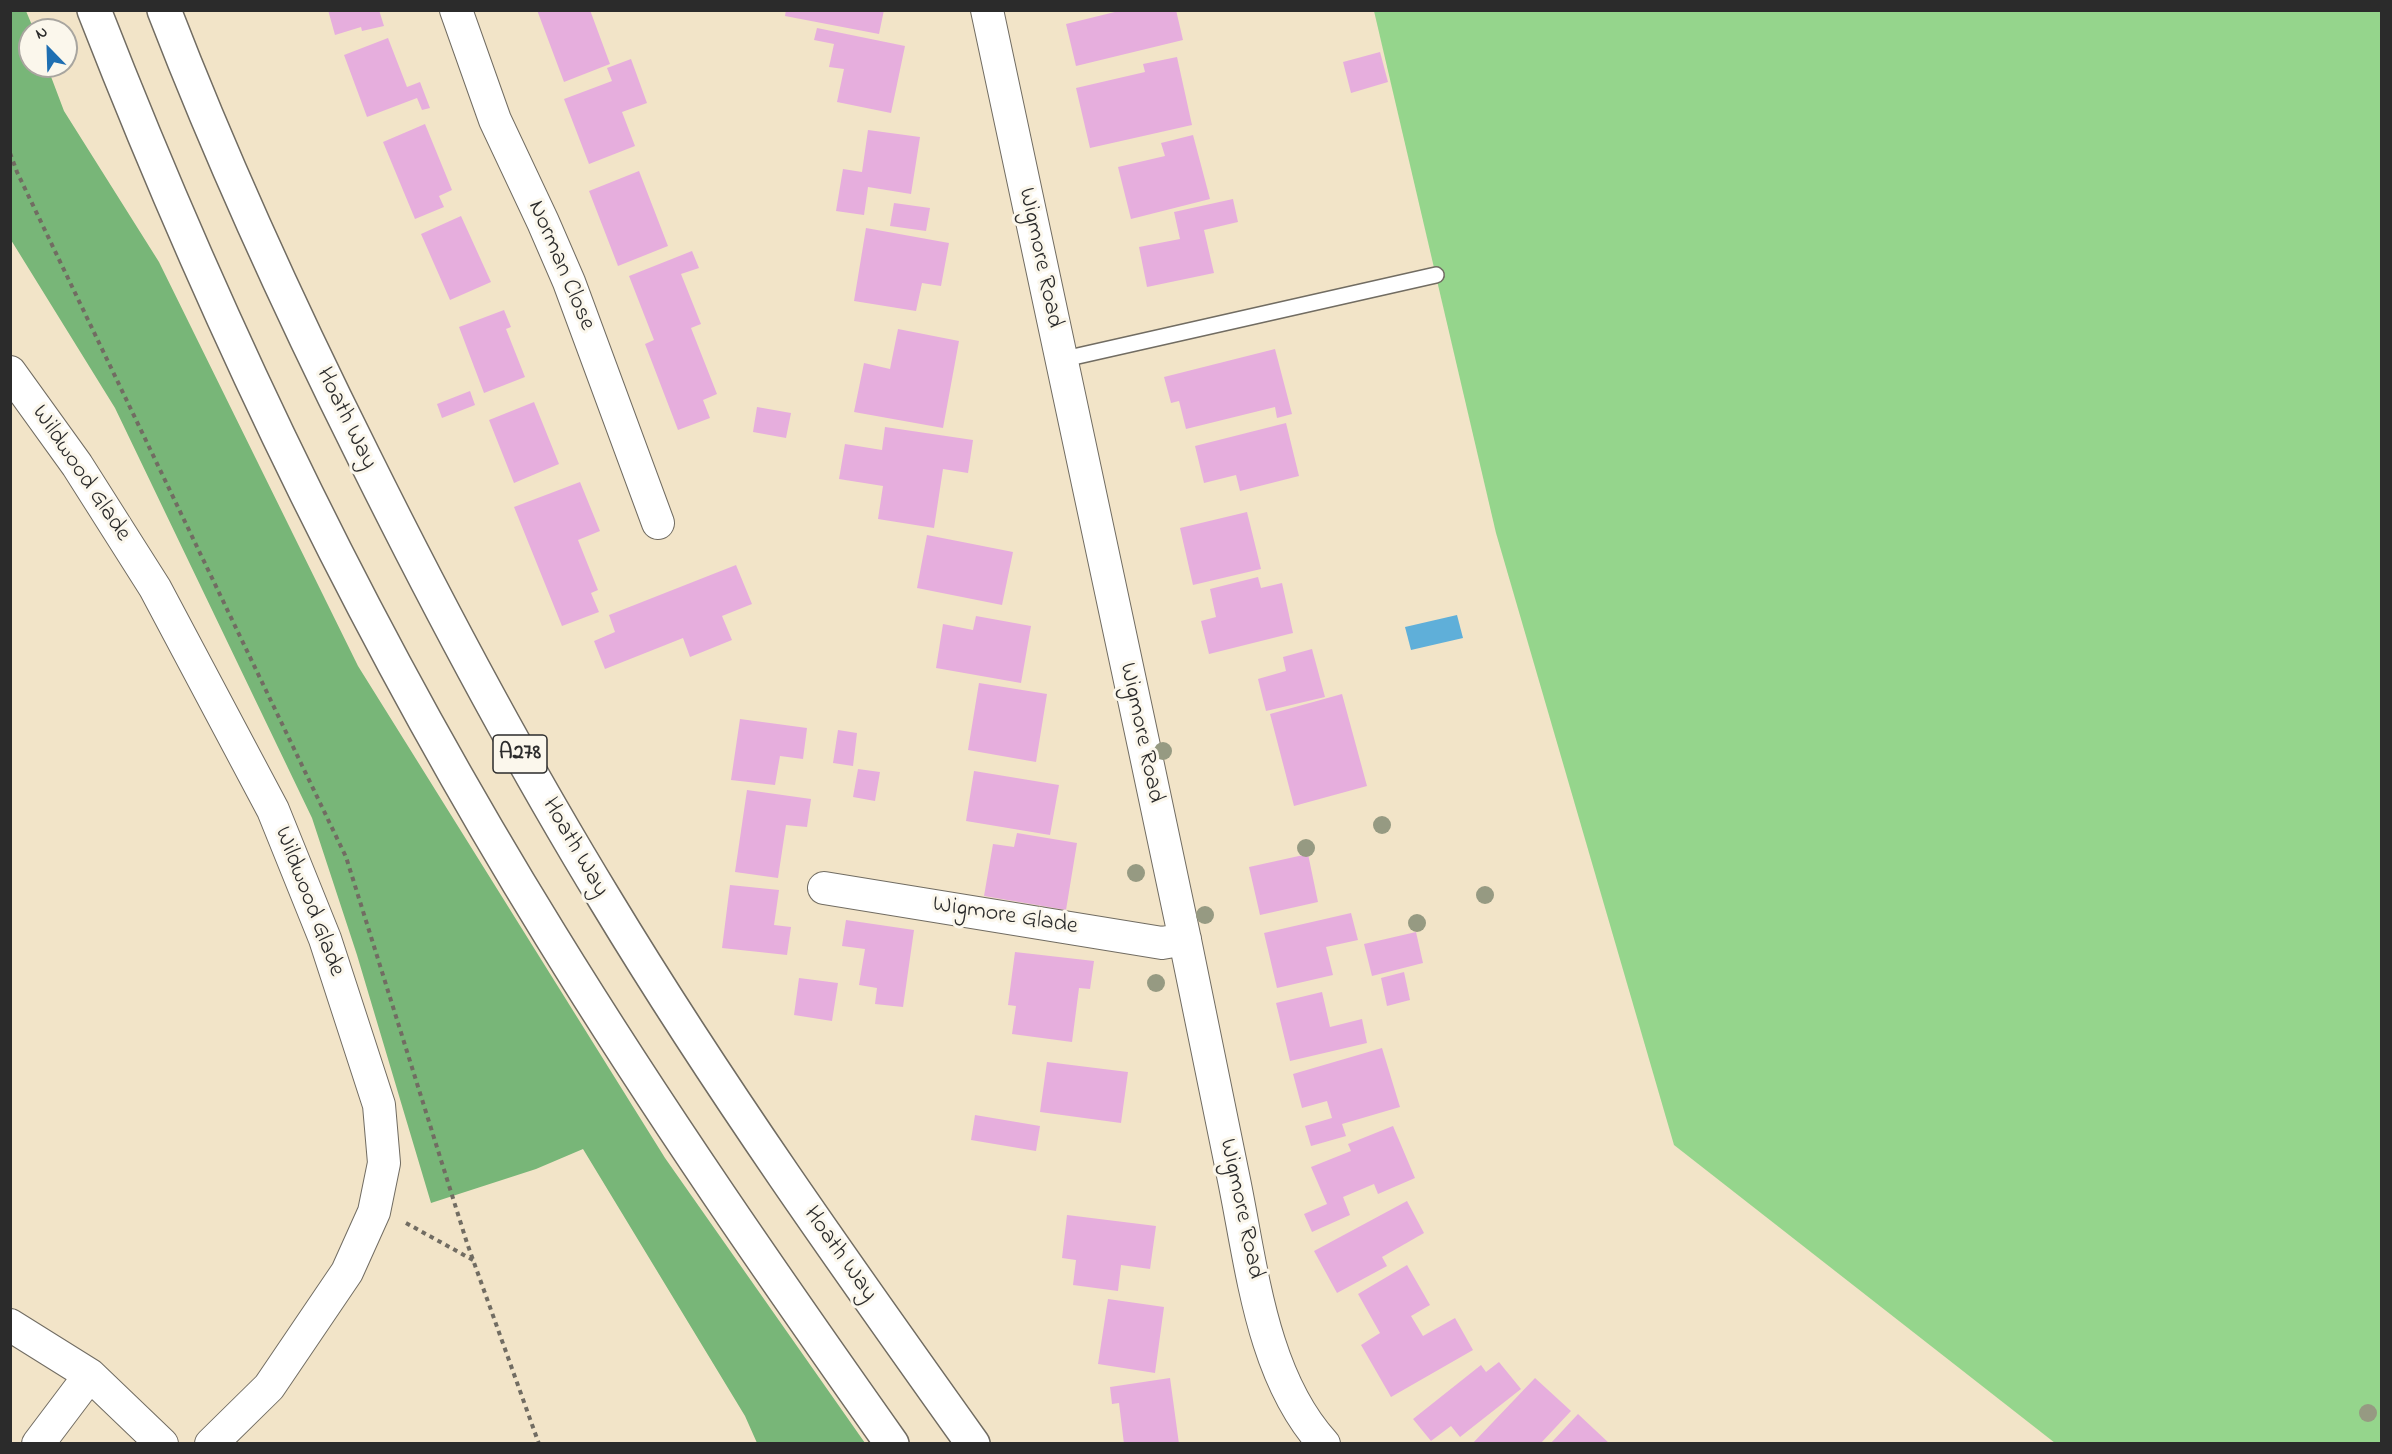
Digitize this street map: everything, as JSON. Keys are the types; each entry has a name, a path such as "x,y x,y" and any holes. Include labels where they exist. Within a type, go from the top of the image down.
{"main road":[{"name":"A278","path":"94,10 139,126 234,343 358,597 473,806 548,933 687,1151 892,1443"},
{"name":"Hoath Way","path":"164,10 196,93 296,321 418,567 478,680 606,903 677,1014 821,1231 973,1443"}],"street":[{"name":"Norman Close","path":"456,10 495,120 569,282 658,523"},
{"name":"Wigmore Road","path":"987,10 1185,939 1255,1281 1276,1365 1294,1405 1324,1443"},
{"name":"Wildwood Glade","path":"10,372 77,465 155,588 273,810 325,939 380,1105 384,1163 375,1212 347,1272 269,1387 211,1443"},
{"name":"Wigmore Glade","path":"824,888 1162,943 1185,939"},
{"path":"10,1325 90,1375 162,1443"},
{"path":"38,1443 90,1375"}],"lane":[{"path":"1060,360 1436,275"}],"path":[{"path":"410,1224 474,1261"}],"green space":[{"path":"11,10 26,11 29,18 18,18 18,78 52,78 64,111 159,262 358,666 665,1158 865,1443 757,1443 745,1416 583,1149 536,1169 431,1203 357,955 312,818 115,408 11,240"},
{"path":"1374,11 2381,11 2381,1443 2055,1443 1674,1145 1496,533"}],"water":[{"path":"1457,615 1463,638 1411,650 1405,627"}],"building":[{"path":"328,10 379,10 384,26 362,31 361,27 335,35"},
{"path":"537,10 590,10 610,64 564,82"},
{"path":"786,10 884,10 879,34 785,16"},
{"path":"1123,10 1176,10 1183,40 1076,66 1066,24"},
{"path":"817,28 905,46 891,113 837,102 844,69 829,67 834,44 814,40"},
{"path":"388,38 407,87 420,82 430,108 422,110 417,98 367,117 344,55"},
{"path":"1380,52 1388,82 1351,93 1343,62"},
{"path":"1177,57 1192,125 1090,148 1076,88 1145,72 1143,64"},
{"path":"631,59 647,103 622,112 635,146 589,164 564,99 612,81 607,68"},
{"path":"425,124 452,190 439,196 444,207 415,219 383,142"},
{"path":"868,130 920,137 911,194 868,187 864,215 836,211 843,169 862,172"},
{"path":"1193,135 1210,199 1131,219 1118,167 1165,156 1161,143"},
{"path":"639,171 668,246 618,266 589,191"},
{"path":"1233,199 1238,222 1204,230 1214,273 1147,287 1139,247 1180,239 1174,212"},
{"path":"894,203 930,208 926,231 890,226"},
{"path":"461,216 491,282 450,300 421,234"},
{"path":"866,228 949,243 941,286 922,283 916,311 854,301"},
{"path":"692,251 699,268 681,274 701,324 691,328 717,394 703,400 710,418 678,430 645,344 654,340 629,276"},
{"path":"504,310 511,327 506,329 525,377 484,393 459,327"},
{"path":"898,329 959,341 943,428 854,412 864,363 890,369"},
{"path":"1275,349 1292,414 1277,418 1275,407 1186,429 1179,401 1171,403 1164,377"},
{"path":"470,391 475,405 442,418 437,404"},
{"path":"534,402 559,464 514,483 489,420"},
{"path":"757,407 791,413 786,438 753,432"},
{"path":"1286,423 1299,476 1240,491 1236,475 1204,483 1195,446"},
{"path":"885,427 973,440 968,473 943,469 934,528 878,519 883,486 839,479 845,444 882,450"},
{"path":"580,482 600,531 578,540 598,590 591,593 599,612 562,626 514,507"},
{"path":"1247,512 1261,569 1193,585 1180,528"},
{"path":"927,535 1013,552 1002,605 917,588"},
{"path":"736,565 752,604 722,616 732,640 690,657 683,638 605,669 594,641 615,632 609,615"},
{"path":"1258,577 1261,588 1282,583 1293,633 1209,654 1201,621 1216,617 1210,589"},
{"path":"976,616 1031,626 1021,683 936,668 943,624 973,630"},
{"path":"1312,649 1325,697 1266,711 1258,679 1286,671 1283,657"},
{"path":"979,683 1047,694 1036,762 968,750"},
{"path":"1342,694 1367,786 1294,806 1270,714"},
{"path":"740,719 807,728 803,759 780,756 775,785 731,780"},
{"path":"838,730 857,733 853,766 833,763"},
{"path":"858,769 880,772 875,801 853,797"},
{"path":"974,771 1059,785 1050,835 966,821"},
{"path":"747,790 811,799 807,827 786,825 778,878 735,872"},
{"path":"1017,833 1077,843 1066,910 984,896 993,844 1014,847"},
{"path":"1308,854 1318,902 1260,915 1249,867"},
{"path":"730,885 779,890 774,925 791,927 787,955 722,948"},
{"path":"1351,913 1358,940 1326,947 1333,975 1277,988 1264,933"},
{"path":"846,920 914,930 903,1007 875,1004 877,988 859,985 865,949 842,946"},
{"path":"1416,932 1423,963 1372,976 1364,944"},
{"path":"1015,952 1094,961 1090,989 1079,988 1072,1042 1012,1034 1016,1006 1008,1005"},
{"path":"1404,972 1410,1000 1387,1006 1381,978"},
{"path":"799,978 838,983 832,1021 794,1015"},
{"path":"1322,992 1330,1027 1362,1019 1367,1043 1290,1061 1276,1003"},
{"path":"1382,1048 1400,1107 1342,1124 1346,1136 1311,1146 1305,1126 1332,1118 1327,1101 1302,1108 1293,1074"},
{"path":"1047,1062 1128,1072 1121,1123 1040,1112"},
{"path":"975,1115 1040,1126 1036,1151 971,1140"},
{"path":"1393,1126 1415,1178 1378,1194 1374,1184 1343,1197 1350,1215 1312,1232 1304,1214 1327,1204 1311,1167 1351,1151 1348,1144"},
{"path":"1407,1201 1424,1233 1382,1257 1387,1266 1337,1293 1314,1251"},
{"path":"1067,1215 1156,1226 1150,1269 1121,1265 1118,1291 1073,1285 1076,1260 1062,1258"},
{"path":"1407,1265 1430,1305 1411,1316 1423,1336 1455,1318 1473,1350 1391,1397 1361,1345 1380,1333 1358,1294"},
{"path":"1108,1299 1164,1307 1155,1373 1098,1364"},
{"path":"1499,1362 1521,1389 1460,1437 1451,1426 1431,1441 1413,1419 1481,1365 1486,1372"},
{"path":"1170,1378 1179,1444 1124,1444 1119,1403 1112,1404 1110,1387"},
{"path":"1535,1378 1571,1411 1540,1444 1472,1444"},
{"path":"1578,1414 1610,1444 1550,1444"}]}
